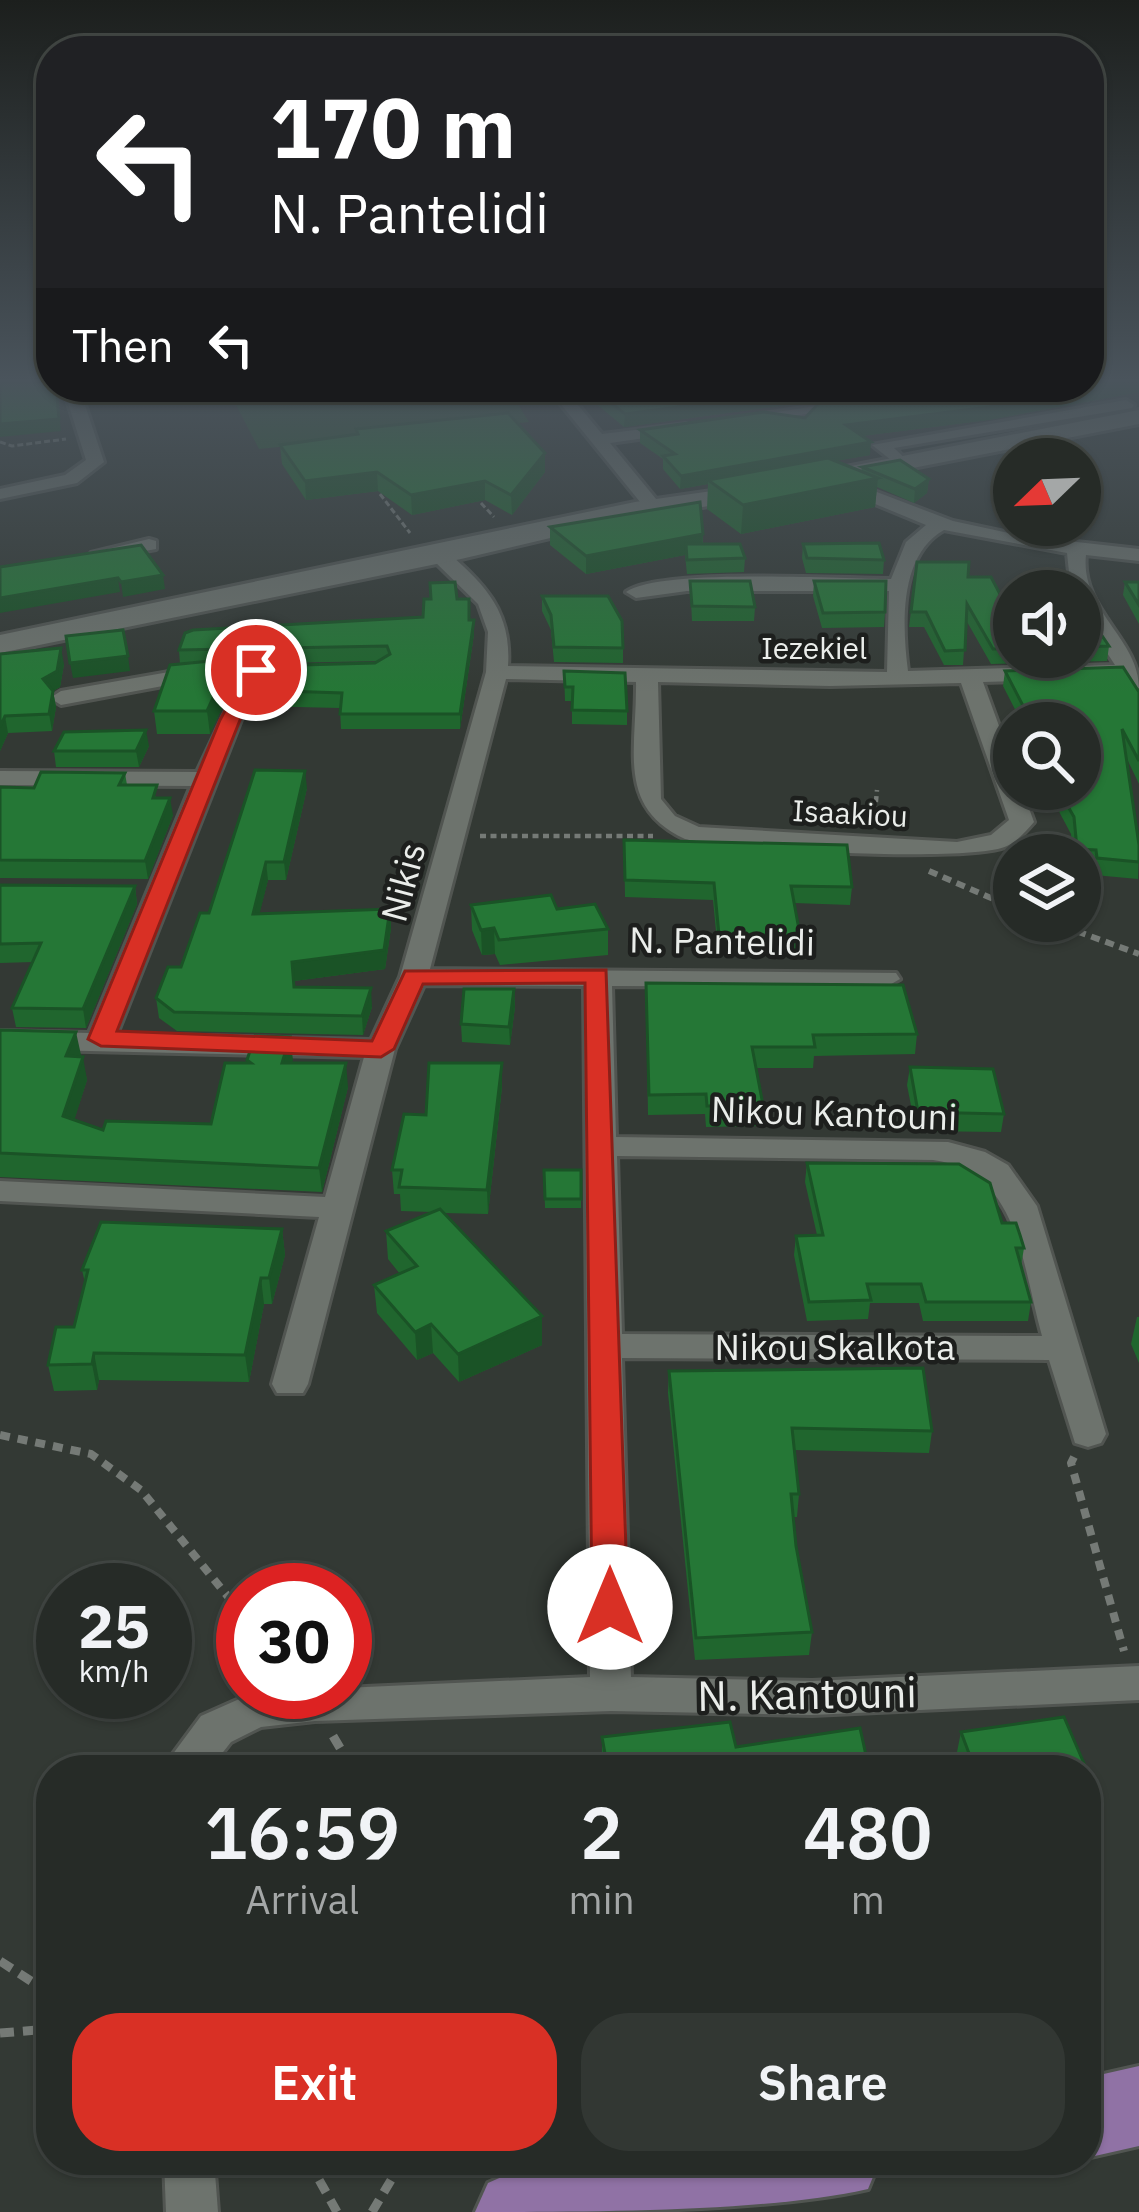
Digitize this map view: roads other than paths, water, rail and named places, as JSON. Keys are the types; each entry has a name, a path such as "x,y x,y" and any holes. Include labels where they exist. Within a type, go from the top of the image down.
{"main road":[{"path":"1101,2115 1139,2106"},
{"path":"517,2212 746,2175"}],"street":[{"path":"0,494 45,486"},
{"path":"636,486 655,509"},
{"path":"0,644 427,547 602,525 655,509 783,486"},
{"path":"827,486 939,524 1077,550 1139,555"},
{"path":"899,679 894,642 902,585 915,542 939,524"},
{"path":"85,555 149,545"},
{"name":"Nikis","path":"290,1384 381,1049 414,976 497,672 502,632 495,614 427,547"},
{"path":"1077,550 1074,562 1084,596 1135,678"},
{"path":"636,592 687,584 902,585"},
{"path":"61,698 139,680 266,670 151,892 101,1039"},
{"name":"Iezekiel","path":"497,672 646,678 1135,678"},
{"name":"Isaakiou","path":"646,678 649,800 666,820 694,834 878,846 979,847 1014,832 1022,822 970,676"},
{"path":"0,778 208,779"},
{"name":"N. Pantelidi","path":"414,976 886,979"},
{"path":"598,976 611,1694"},
{"path":"0,1040 381,1049"},
{"name":"Nikou Kantouni","path":"599,1146 933,1150 971,1156 1013,1188 1088,1434"},
{"path":"0,1191 338,1208"},
{"name":"Nikou Skalkota","path":"608,1346 1063,1348"},
{"name":"N. Kantouni","path":"195,1755 216,1730 256,1710 611,1694 812,1698 1136,1683"},
{"path":"190,2175 192,2212"}]}
